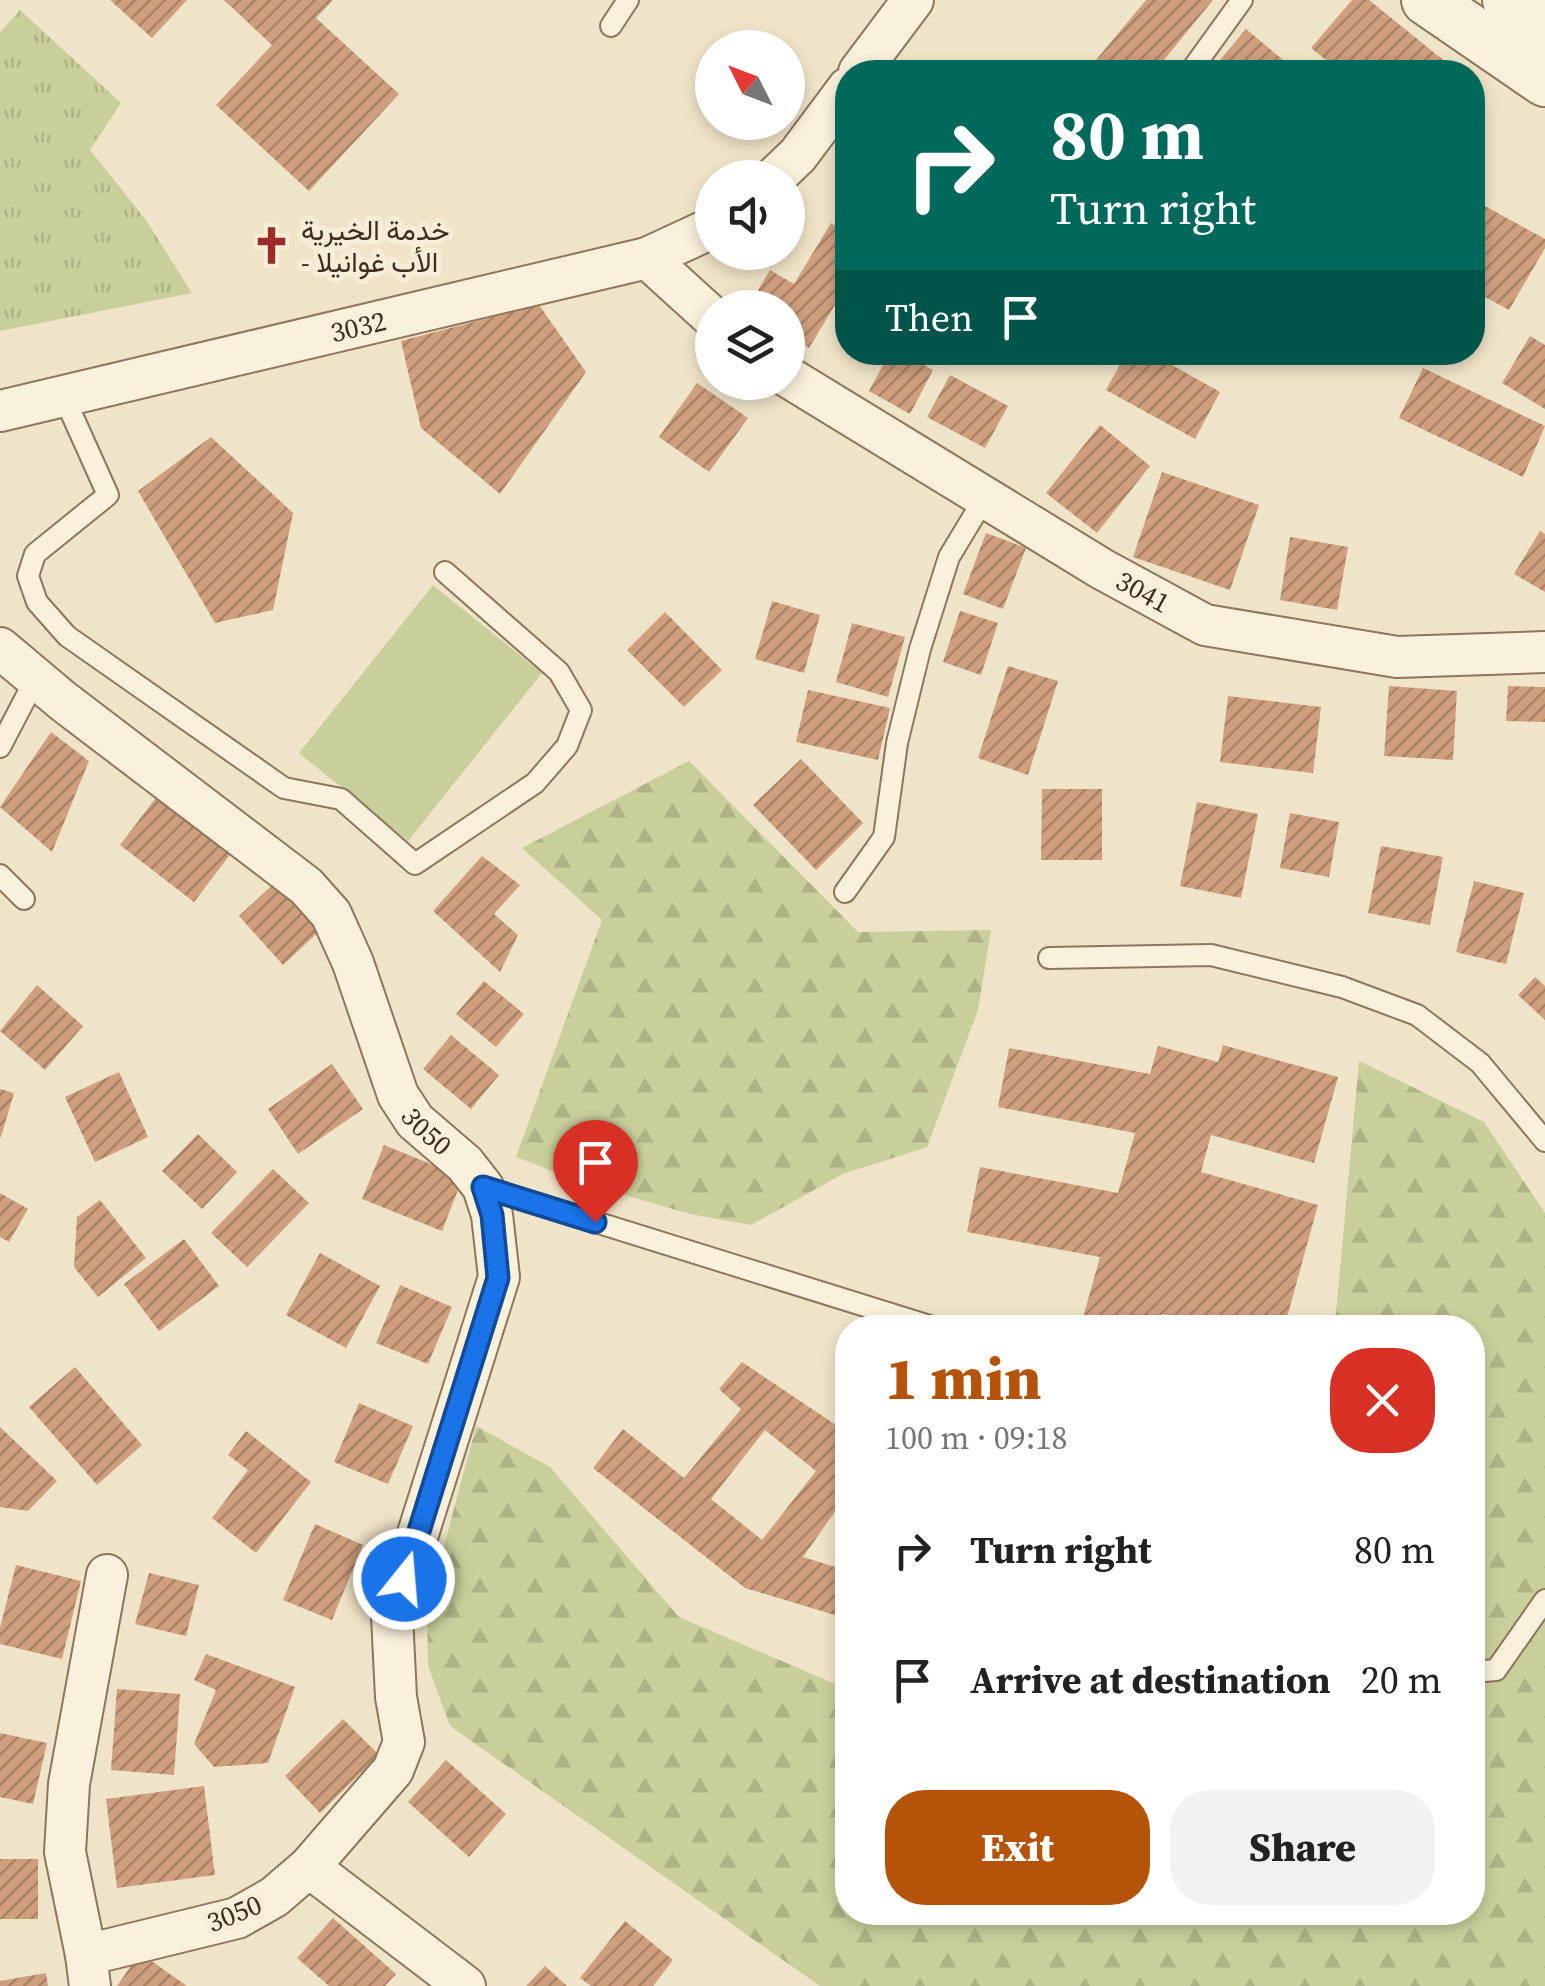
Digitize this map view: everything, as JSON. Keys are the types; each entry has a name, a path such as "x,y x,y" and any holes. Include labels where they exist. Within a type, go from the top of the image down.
{"street":[{"path":"868,60 913,0"},
{"path":"1427,0 1545,80"},
{"path":"1508,0 1545,26"},
{"path":"792,160 835,105"},
{"name":"3032","path":"0,412 647,258 695,236"},
{"path":"647,258 695,302"},
{"name":"3041","path":"805,387 1102,570 1205,625 1397,657 1545,652"},
{"name":"3050","path":"0,648 306,886 332,914 353,962 398,1095 414,1120 466,1164 483,1187 492,1215 498,1278 392,1616 396,1697 404,1742 393,1770 309,1867 274,1897 237,1918 88,1970"},
{"path":"88,1970 65,1852 69,1784 107,1576"},
{"path":"309,1867 465,1986"}],"lane":[{"path":"611,26 628,0"},
{"path":"1199,60 1242,0"},
{"path":"64,396 108,495 35,554 28,576 37,602 68,636 284,788 341,799 416,864 535,784 567,746 582,710 560,672 445,572"},
{"path":"846,892 884,837 897,742 920,649 950,557 984,498"},
{"path":"0,747 36,678"},
{"path":"0,876 24,899"},
{"path":"1049,958 1211,955 1342,987 1417,1016 1480,1064 1545,1141"},
{"path":"483,1187 894,1315"},
{"path":"1485,1671 1496,1670 1545,1600"}],"green space":[{"path":"20,10 121,103 90,150 146,220 192,293 0,331 0,32"},
{"path":"433,585 542,673 408,841 299,753"},
{"path":"689,761 858,932 991,930 978,1010 927,1147 843,1174 751,1225 690,1214 580,1182 516,1157 602,920 522,848"},
{"path":"1359,1061 1484,1122 1545,1213 1545,1986 820,1986 450,1726 428,1666 427,1610 476,1426 550,1467 679,1617 835,1684 835,1925 1485,1925 1485,1315 1336,1314"}],"building":[{"path":"110,0 187,0 152,38"},
{"path":"224,0 333,0 316,18 399,94 309,191 216,105 272,45"},
{"path":"1146,0 1213,0 1164,60 1096,60"},
{"path":"1352,0 1369,0 1443,60 1326,60 1311,48"},
{"path":"1246,29 1283,60 1220,60"},
{"path":"1485,206 1545,239 1545,248 1509,310 1485,297"},
{"path":"831,223 835,225 835,305 809,348 805,346 805,290 758,290 770,270 794,284"},
{"path":"539,305 586,372 500,494 421,428 401,341"},
{"path":"1530,336 1545,345 1545,409 1502,383"},
{"path":"883,365 924,365 933,370 910,414 869,391"},
{"path":"1120,365 1172,365 1220,392 1195,439 1106,390"},
{"path":"1423,368 1545,426 1523,477 1399,418"},
{"path":"950,375 1008,406 985,448 927,417"},
{"path":"695,386 695,400 722,400 748,418 709,472 659,437"},
{"path":"1100,425 1150,466 1097,533 1046,493"},
{"path":"211,437 293,513 273,610 215,623 138,491"},
{"path":"1162,472 1259,505 1230,590 1133,557"},
{"path":"1540,531 1545,534 1545,592 1514,574"},
{"path":"986,533 1026,548 1003,609 963,594"},
{"path":"1290,537 1348,547 1337,610 1280,600"},
{"path":"772,601 820,615 804,673 755,659"},
{"path":"960,611 998,623 981,675 943,662"},
{"path":"665,612 722,670 684,707 627,650"},
{"path":"852,623 905,637 888,697 836,682"},
{"path":"1008,666 1058,681 1028,775 978,758"},
{"path":"1389,686 1457,691 1453,760 1384,756"},
{"path":"1508,686 1545,687 1545,722 1506,721"},
{"path":"808,690 890,708 878,760 796,742"},
{"path":"1228,696 1321,707 1313,773 1220,762"},
{"path":"51,732 89,761 52,852 0,807"},
{"path":"801,759 863,823 816,870 753,805"},
{"path":"1042,789 1102,789 1102,860 1041,860"},
{"path":"158,795 232,852 194,902 120,845"},
{"path":"1197,802 1258,814 1241,898 1180,886"},
{"path":"1290,813 1339,822 1329,877 1280,868"},
{"path":"1381,846 1443,857 1430,925 1368,913"},
{"path":"482,856 520,885 494,914 518,935 500,972 433,911"},
{"path":"281,877 326,925 283,965 239,916"},
{"path":"1474,881 1524,893 1506,964 1456,952"},
{"path":"1535,977 1545,986 1545,1020 1518,995"},
{"path":"484,981 524,1014 496,1047 456,1014"},
{"path":"37,985 83,1026 45,1070 0,1031"},
{"path":"451,1035 499,1075 471,1109 423,1069"},
{"path":"1223,1045 1338,1077 1314,1163 1211,1135 1201,1172 1318,1205 1288,1315 1084,1315 1100,1257 967,1232 980,1167 1118,1193 1135,1133 998,1107 1009,1048 1150,1074 1158,1046 1218,1062"},
{"path":"332,1064 363,1109 298,1154 268,1109"},
{"path":"119,1072 148,1137 95,1162 65,1097"},
{"path":"0,1089 14,1093 1,1137 0,1137"},
{"path":"198,1134 237,1172 202,1209 162,1171"},
{"path":"384,1145 463,1177 442,1231 362,1199"},
{"path":"273,1169 309,1203 247,1267 211,1233"},
{"path":"0,1193 28,1209 9,1242 0,1237"},
{"path":"100,1200 146,1258 98,1297 74,1267 77,1217"},
{"path":"184,1239 219,1286 159,1331 124,1284"},
{"path":"320,1253 380,1286 346,1348 286,1315"},
{"path":"400,1285 452,1307 428,1364 376,1343"},
{"path":"742,1362 835,1424 835,1511 803,1557 835,1567 835,1615 745,1588 593,1468 623,1429 684,1478 741,1409 719,1389","holes":["765,1430 816,1471 762,1540 711,1499"]},
{"path":"75,1367 142,1445 97,1485 29,1407"},
{"path":"359,1403 413,1426 388,1484 334,1462"},
{"path":"0,1427 57,1481 28,1511 0,1507"},
{"path":"246,1431 311,1482 256,1553 212,1518 248,1470 228,1455"},
{"path":"315,1524 363,1545 332,1620 283,1600"},
{"path":"16,1565 81,1581 62,1659 0,1644 0,1628"},
{"path":"149,1573 199,1585 186,1636 135,1624"},
{"path":"206,1654 295,1687 268,1763 214,1767 194,1744 216,1690 194,1680"},
{"path":"117,1689 180,1694 174,1775 111,1770"},
{"path":"343,1719 379,1755 320,1813 285,1776"},
{"path":"0,1733 47,1743 33,1804 0,1797"},
{"path":"446,1760 506,1814 469,1857 408,1802"},
{"path":"204,1786 215,1875 117,1888 106,1799"},
{"path":"0,1859 38,1859 38,1919 0,1919"},
{"path":"333,1918 396,1974 385,1986 329,1986 297,1958"},
{"path":"625,1921 673,1960 653,1986 591,1986 580,1978"},
{"path":"140,1953 187,1986 117,1986"},
{"path":"545,1966 567,1986 526,1986"},
{"path":"46,1973 48,1986 0,1986 0,1981"}],"place":[{"name":"خدمة الخيرية - الأب غوانيلا","path":"271,246"}],"route":[{"path":"404,1579 498,1278 492,1215 483,1187 595,1222"}]}
